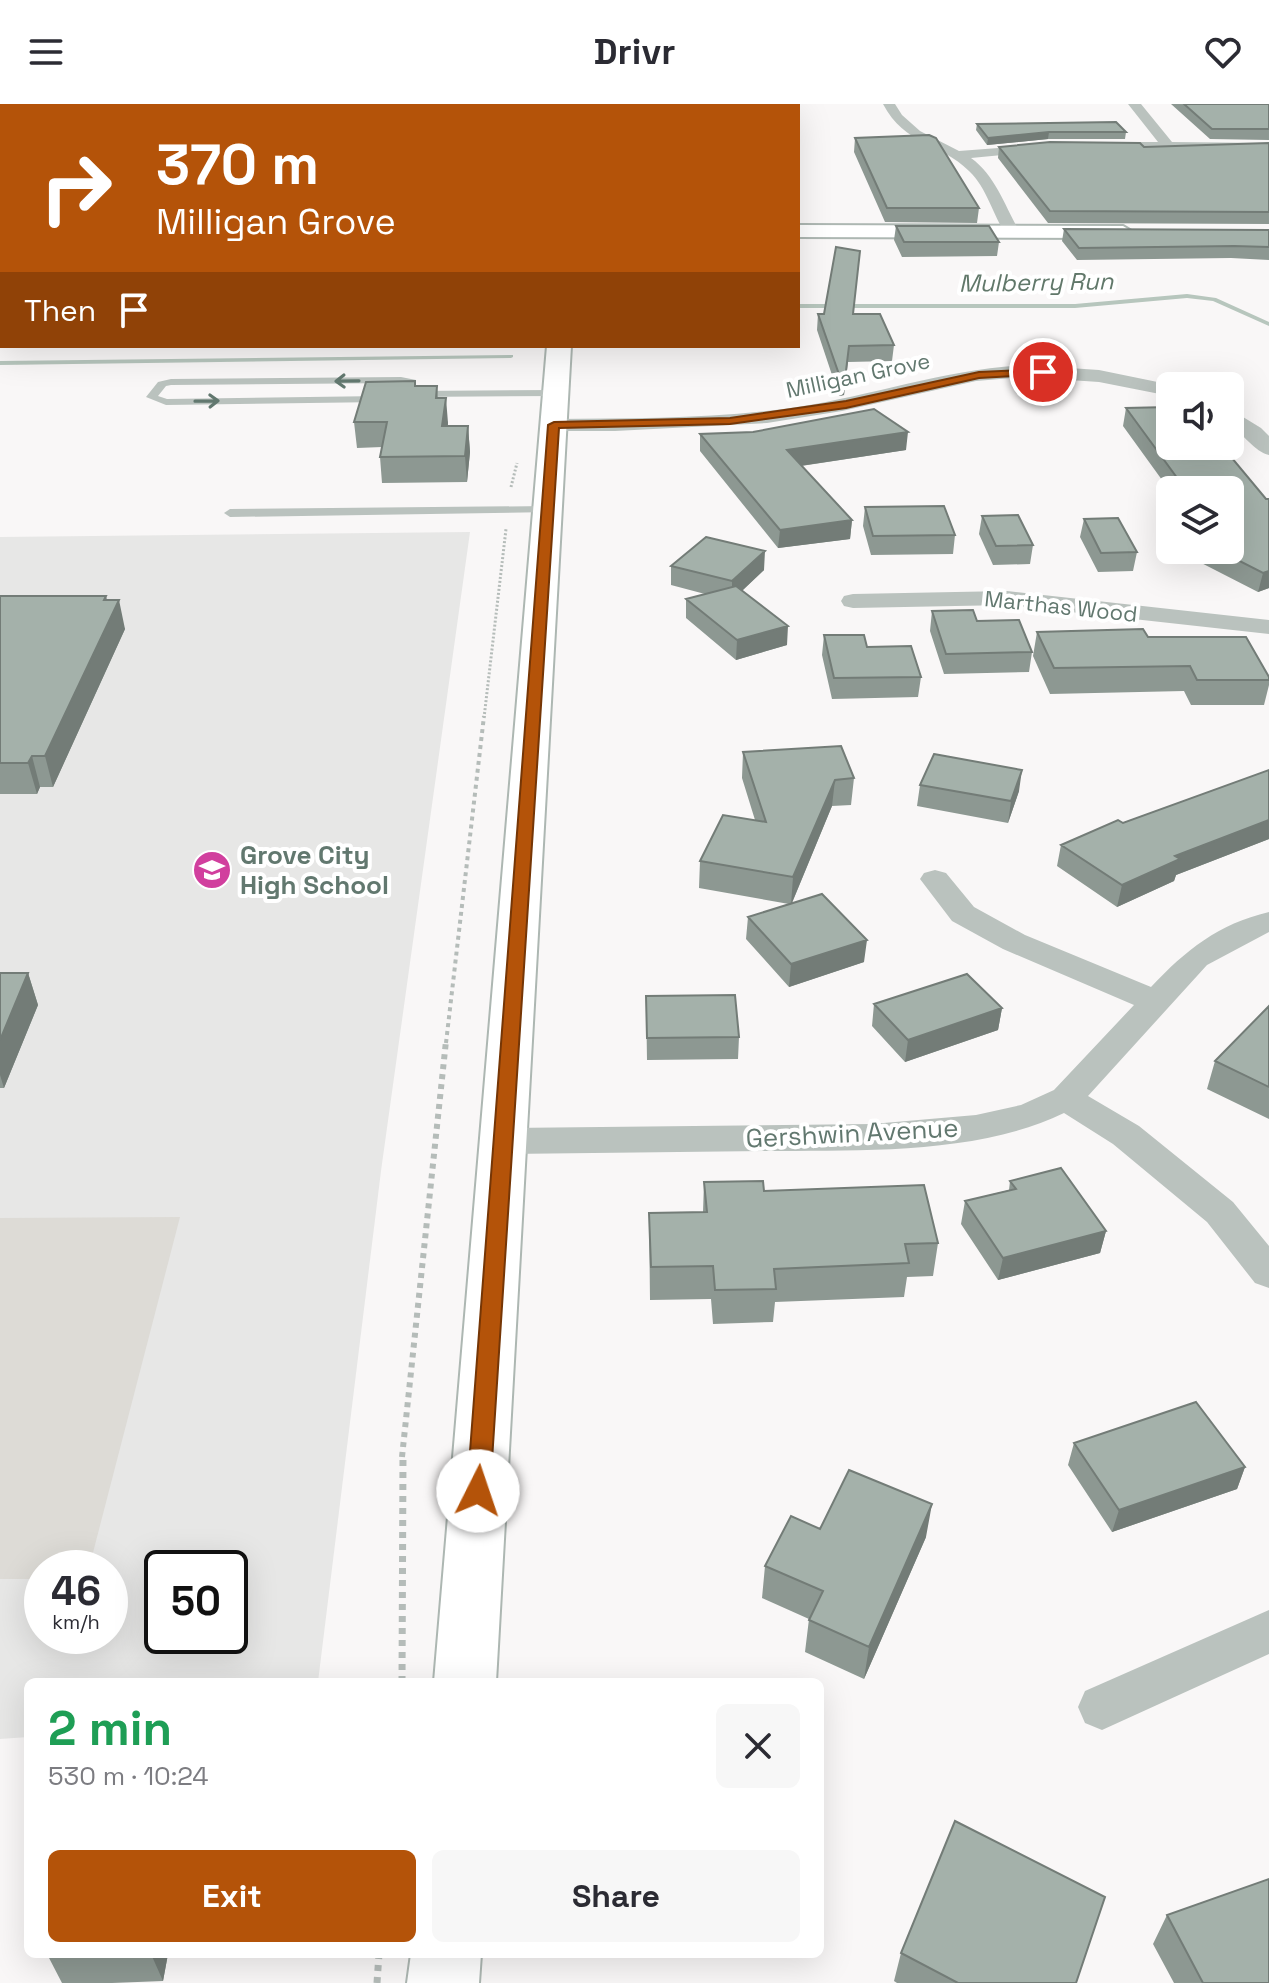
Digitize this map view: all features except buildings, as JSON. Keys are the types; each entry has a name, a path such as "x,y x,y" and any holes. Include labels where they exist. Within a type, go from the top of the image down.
{"main road":[{"path":"800,231 1142,232"},
{"path":"465,1678 554,425 544,393 558,348"},
{"path":"443,1983 446,1958"}],"street":[{"path":"889,104 894,117 906,129 957,155 977,170 1012,232"},
{"path":"1134,104 1169,147"},
{"path":"957,155 1058,146"},
{"path":"1082,146 1269,147"},
{"name":"Milligan Grove","path":"554,425 664,424 782,415 1002,372 1088,374 1156,387"},
{"path":"1244,425 1269,449"},
{"name":"Marthas Wood","path":"853,601 1007,598 1269,627"},
{"path":"935,879 963,914 975,921 1014,942 1155,1001"},
{"name":"Gershwin Avenue","path":"503,1141 872,1137 976,1127 1030,1115 1066,1098 1196,958 1242,931 1269,921"},
{"path":"1066,1098 1126,1135 1220,1212 1269,1273"},
{"path":"1102,1707 1269,1631"}],"lane":[{"path":"410,394 412,382 401,380 187,382 162,384 151,397 166,402 396,399 410,394 544,393"},
{"path":"230,513 548,510"}],"path":[{"path":"402,1678 401,1471 442,1077 513,470 527,447 544,393"},
{"path":"377,1983 379,1958"}],"shaded area":[{"name":"Grove City High School","path":"470,532 381,1171 318,1678 24,1678 24,1737 0,1739 0,537"},
{"path":"180,1217 94,1550 24,1550 24,1579 0,1579 0,1218"}],"waterway":[{"name":"Mulberry Run","path":"800,306 1075,306 1187,296 1214,299 1269,324"},
{"name":"Mulberry Run","path":"0,363 511,356"}],"place":[{"name":"Grove City High School","path":"212,870"}],"route":[{"path":"478,1491 554,425 664,424 796,414 979,375 1043,372"}]}
